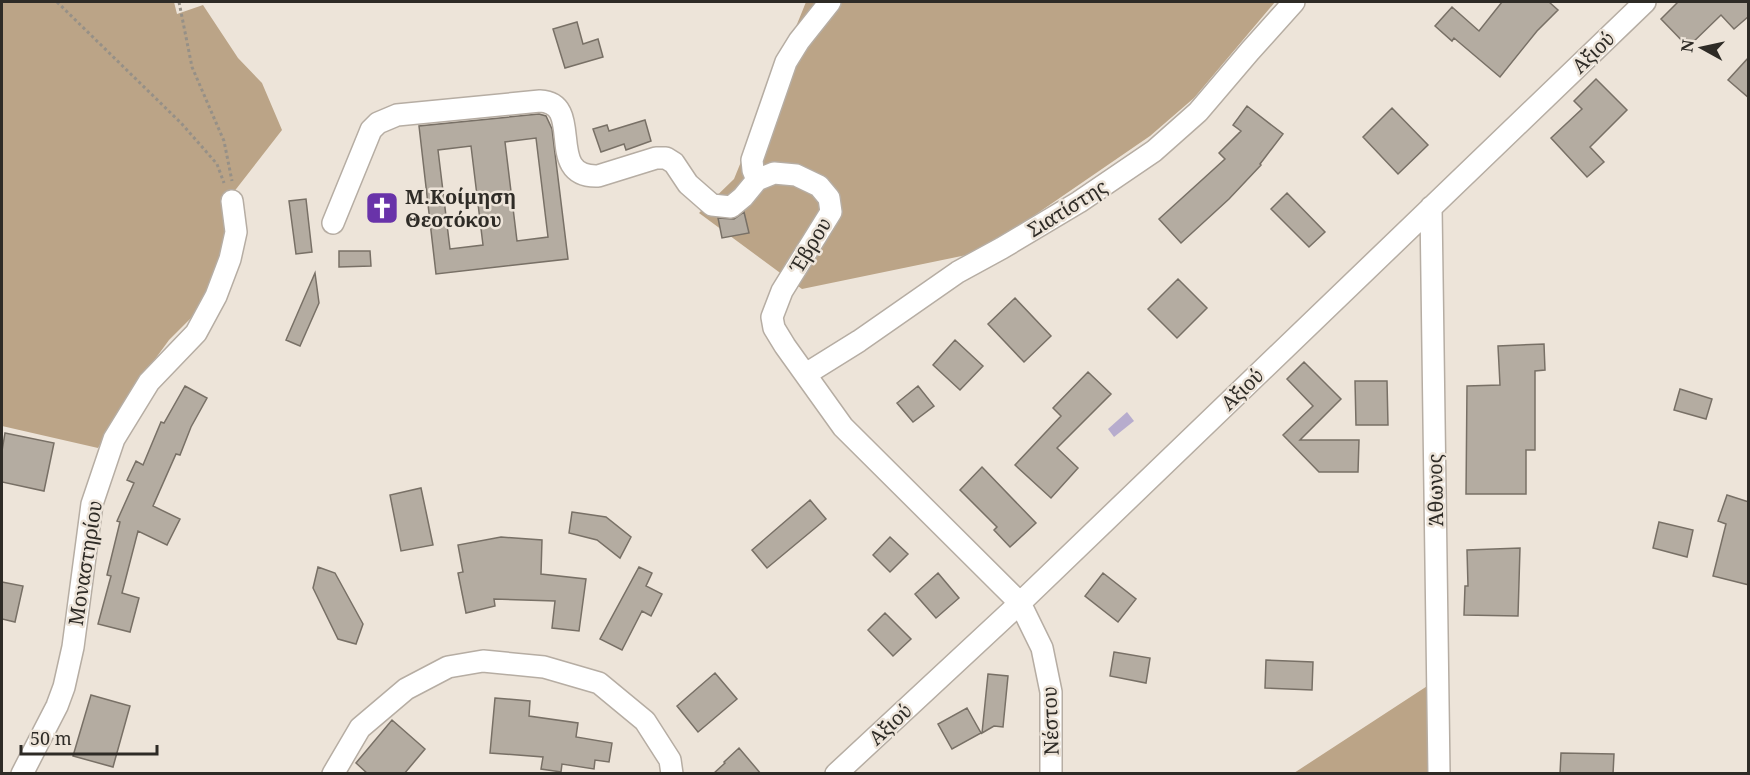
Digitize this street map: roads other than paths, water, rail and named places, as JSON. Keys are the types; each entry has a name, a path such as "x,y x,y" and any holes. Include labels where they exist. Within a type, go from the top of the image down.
{"street":[{"path":"333,223 371,130 387,117 548,101 559,109 568,159 579,173 598,176 656,158 666,158 674,163 688,184 712,205 731,207 757,180 752,160 786,62 799,41 830,2"},
{"name":"Σιατίστης","path":"806,374 958,272 1079,202 1154,152 1198,112 1294,2"},
{"name":"Αξιού","path":"837,774 1020,603 1645,2"},
{"name":"Έβρου","path":"757,180 774,173 796,175 819,186 829,198 831,212 782,291 772,317 774,328 843,427 1020,603"},
{"name":"Μοναστηρίου","path":"22,774 57,706 64,687 73,647 92,504 114,439 150,382 196,333 211,305 230,259 236,232 232,201"},
{"name":"Άθωνος","path":"1431,207 1439,774"},
{"name":"Νέστου","path":"1020,603 1042,648 1051,692 1051,774"},
{"path":"333,774 360,728 406,689 448,667 483,661 544,667 599,683 645,721 670,760 672,774"}],"place":[{"name":"Μ.Κοίμηση Θεοτόκου","path":"382,208"}]}
